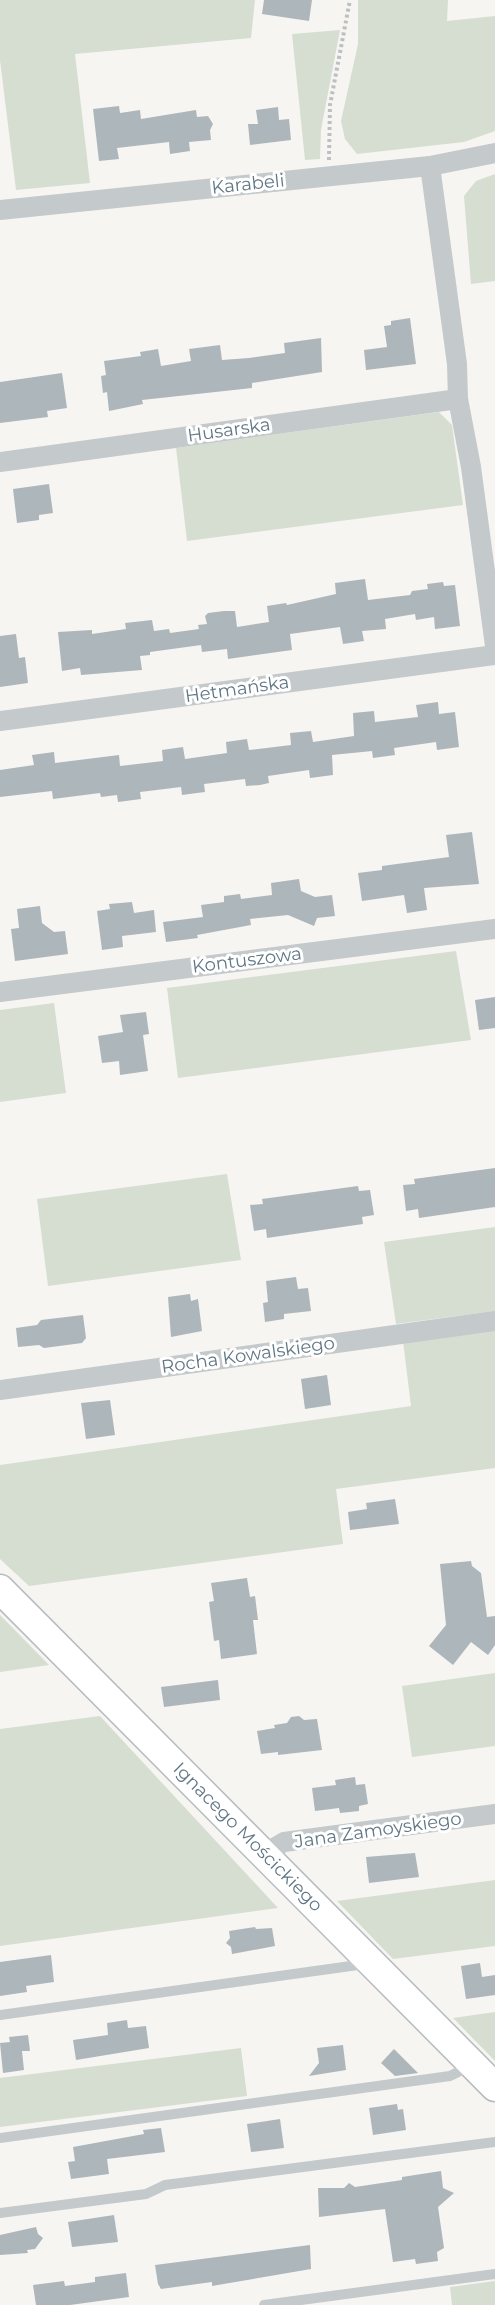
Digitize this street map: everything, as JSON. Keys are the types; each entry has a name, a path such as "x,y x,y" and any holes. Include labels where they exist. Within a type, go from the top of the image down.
{"street":[{"name":"Karabeli","path":"0,210 430,166 495,153"},
{"path":"430,166 457,364 458,399 471,467 495,646"},
{"name":"Husarska","path":"0,462 458,399"},
{"name":"Hetmańska","path":"0,721 495,655"},
{"name":"Kontuszowa","path":"0,992 495,930"},
{"name":"Rocha Kowalskiego","path":"0,1390 495,1321"},
{"name":"Ignacego Mościckiego","path":"4,1598 264,1854 495,2087"},
{"name":"Jana Zamoyskiego","path":"264,1854 284,1842 495,1814"}],"lane":[{"path":"0,2015 357,1965 368,1958"},
{"path":"0,2138 450,2076 473,2064"},
{"path":"0,2213 147,2194 165,2185 495,2142"},
{"path":"264,2305 495,2274"}],"path":[{"path":"329,176 330,105 350,0"}],"shaded area":[{"path":"0,0 255,0 251,38 75,54 90,183 16,190 0,60"},
{"path":"358,0 448,0 447,21 495,16 495,131 464,142 357,154 345,139 341,121 358,44"},
{"path":"340,30 321,130 320,159 305,160 292,34"},
{"path":"495,174 495,281 471,284 464,196 476,181"},
{"path":"439,412 452,425 463,505 187,541 176,448"},
{"path":"456,951 471,1040 178,1078 167,988"},
{"path":"54,1003 66,1093 0,1102 0,1010"},
{"path":"227,1174 241,1260 48,1286 37,1199"},
{"path":"495,1227 495,1311 396,1324 384,1242"},
{"path":"495,1329 495,1468 336,1489 343,1544 29,1586 0,1559 0,1465 411,1406 403,1341"},
{"path":"0,1615 49,1665 0,1672"},
{"path":"495,1673 495,1746 412,1757 402,1686"},
{"path":"100,1716 278,1908 0,1946 0,1729"},
{"path":"495,1880 495,1946 393,1959 337,1901"},
{"path":"495,2012 495,2061 453,2018"},
{"path":"241,2048 247,2096 0,2127 0,2078"},
{"path":"495,2281 495,2305 452,2305 450,2287"}],"building":[{"path":"264,0 312,0 309,21 262,14"},
{"path":"119,106 120,113 140,110 141,119 196,110 197,117 208,116 213,124 210,130 211,140 189,142 190,151 170,154 169,142 117,148 119,159 99,161 93,109"},
{"path":"278,107 279,120 289,119 291,140 250,145 248,124 258,124 256,110"},
{"path":"410,318 416,364 366,370 364,350 387,347 384,326 391,325 391,321"},
{"path":"321,338 322,372 252,383 252,388 142,400 143,404 109,411 107,392 103,393 101,376 106,375 104,361 141,356 140,352 158,349 161,366 191,361 189,349 220,345 222,360 249,358 285,353 284,343"},
{"path":"62,373 67,408 47,411 48,417 0,423 0,382"},
{"path":"49,484 53,513 39,515 39,520 17,523 13,489"},
{"path":"365,579 368,600 410,595 412,591 428,589 427,584 443,582 444,586 455,585 460,626 435,629 434,617 416,620 415,614 385,619 386,629 362,631 364,641 343,644 340,627 290,634 292,650 228,659 227,649 202,652 201,645 150,652 150,655 140,656 142,670 81,675 80,668 62,671 58,632 92,630 92,634 126,629 125,623 152,620 154,631 169,629 170,633 199,629 198,625 207,624 205,616 208,613 224,611 235,611 237,627 269,622 267,606 286,603 287,605 336,594 335,583"},
{"path":"16,634 19,658 25,657 28,683 0,687 0,636"},
{"path":"438,702 439,714 455,712 459,747 437,750 436,742 394,748 395,755 373,758 372,751 332,755 333,775 310,778 309,770 268,776 269,783 260,785 246,786 245,779 204,784 205,792 182,795 181,787 140,792 141,799 118,802 117,795 101,797 100,793 53,799 52,791 0,797 0,770 34,765 32,755 54,752 55,763 119,755 120,766 163,761 162,750 183,747 185,759 227,753 226,742 247,739 249,750 291,745 290,733 311,731 313,742 354,736 353,713 374,711 375,722 418,717 416,705"},
{"path":"472,832 479,884 424,888 427,910 407,913 404,895 362,901 358,873 382,870 382,866 449,857 446,835"},
{"path":"299,879 301,891 315,897 332,895 335,916 317,918 314,926 288,915 250,919 251,925 197,935 198,938 166,942 163,922 203,917 201,905 224,902 224,896 240,894 241,899 272,895 271,883"},
{"path":"132,902 134,913 154,910 156,932 122,936 123,947 102,950 97,911 110,909 109,904"},
{"path":"40,906 42,923 54,932 65,931 68,954 15,961 11,929 19,928 17,909"},
{"path":"495,997 495,1028 479,1030 475,1000"},
{"path":"146,1012 149,1034 143,1035 148,1071 120,1075 119,1061 102,1063 98,1036 123,1032 120,1015"},
{"path":"495,1168 495,1207 419,1218 418,1209 406,1211 403,1185 415,1184 414,1179"},
{"path":"358,1186 359,1191 370,1190 374,1215 362,1217 363,1224 267,1238 266,1229 254,1231 250,1205 263,1204 262,1199"},
{"path":"296,1277 298,1289 308,1288 311,1311 284,1314 284,1319 265,1322 263,1303 268,1302 266,1281"},
{"path":"190,1294 191,1301 198,1299 202,1331 171,1337 168,1297"},
{"path":"83,1315 86,1338 82,1343 44,1348 39,1345 18,1347 16,1328 37,1325 41,1320"},
{"path":"327,1375 331,1405 305,1409 301,1379"},
{"path":"110,1400 115,1435 86,1439 81,1403"},
{"path":"395,1499 399,1524 350,1530 348,1512 367,1509 366,1503"},
{"path":"471,1561 472,1566 481,1573 487,1617 495,1616 495,1645 488,1655 471,1642 453,1665 429,1646 446,1625 440,1564"},
{"path":"247,1578 250,1597 255,1596 258,1620 253,1620 257,1654 221,1659 219,1640 214,1641 209,1602 214,1601 211,1583"},
{"path":"218,1680 220,1700 164,1707 161,1687"},
{"path":"299,1716 304,1720 317,1719 322,1750 278,1755 278,1752 261,1754 257,1731 275,1728 274,1725 287,1723 291,1717"},
{"path":"355,1777 356,1785 365,1784 368,1804 359,1806 359,1811 340,1813 339,1808 315,1811 312,1788 336,1785 335,1780"},
{"path":"415,1853 419,1877 369,1883 366,1857"},
{"path":"255,1927 256,1929 272,1928 275,1946 232,1954 231,1947 226,1943 230,1938 229,1931"},
{"path":"51,1955 54,1982 26,1986 27,1992 0,1996 0,1962"},
{"path":"480,1963 482,1977 495,1975 495,1995 466,1999 461,1966"},
{"path":"127,2020 128,2028 146,2026 149,2048 76,2060 73,2040 108,2035 107,2023"},
{"path":"28,2035 30,2051 22,2051 24,2070 3,2073 0,2043 10,2042 9,2037"},
{"path":"343,2045 346,2070 309,2076 319,2063 317,2048"},
{"path":"394,2049 418,2073 395,2076 381,2063"},
{"path":"397,2104 398,2110 403,2109 406,2130 373,2135 369,2108"},
{"path":"280,2119 284,2148 251,2152 247,2124"},
{"path":"161,2128 165,2152 107,2159 109,2174 71,2179 68,2162 75,2161 73,2147 144,2134 143,2130"},
{"path":"441,2171 443,2188 454,2193 438,2207 444,2248 437,2252 438,2261 416,2264 415,2259 393,2262 385,2209 319,2217 318,2188 344,2188 349,2183 355,2187"},
{"path":"114,2215 118,2242 72,2247 68,2222"},
{"path":"36,2227 38,2234 43,2238 35,2249 27,2250 28,2253 0,2255 0,2235"},
{"path":"310,2245 311,2269 212,2286 212,2282 161,2289 158,2284 155,2265"},
{"path":"126,2273 129,2297 70,2305 36,2305 33,2285 64,2281 65,2286 95,2282 95,2277"}]}
